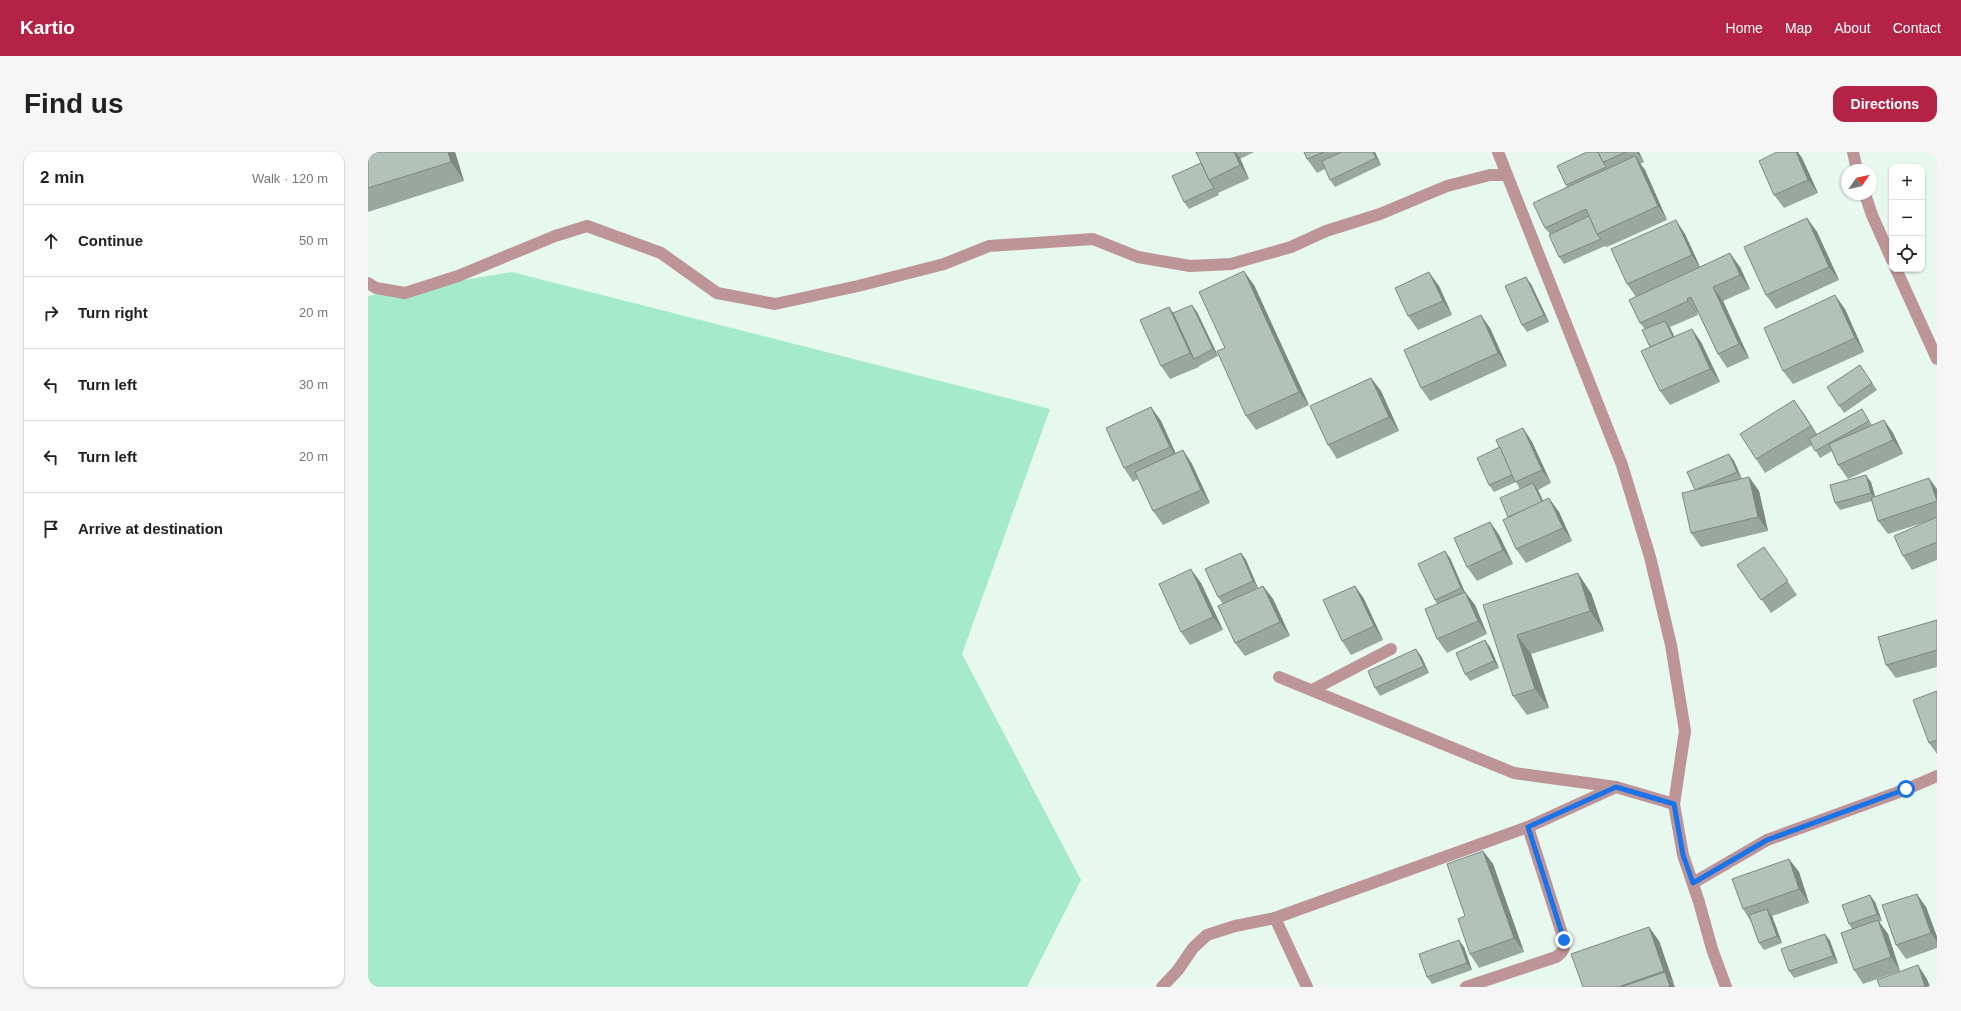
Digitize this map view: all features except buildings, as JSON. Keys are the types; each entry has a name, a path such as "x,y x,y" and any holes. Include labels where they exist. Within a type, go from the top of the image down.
{"street":[{"path":"1498,152 1622,465 1650,557 1671,646 1685,731 1674,804 1683,855 1693,883 1712,949 1726,987"},
{"path":"1853,152 1856,164"},
{"path":"368,283 376,288 405,293 458,276 555,236 587,226 661,253 717,293 775,304 858,286 944,264 989,246 1093,239 1138,257 1190,266 1231,264 1291,247 1326,231 1380,214 1447,186 1490,175 1507,175"},
{"path":"1867,200 1889,253"},
{"path":"1897,272 1937,359"},
{"path":"1312,690 1391,649"},
{"path":"1279,677 1514,773 1616,787 1674,804"},
{"path":"1693,883 1767,840 1906,789 1937,776"},
{"path":"1162,987 1178,970 1192,948 1207,935 1235,926 1275,918 1528,827 1616,787"},
{"path":"1466,987 1556,957 1562,953 1564,940 1528,827"},
{"path":"1275,918 1307,987"}],"green space":[{"path":"512,272 1050,409 962,654 1081,880 1027,987 368,987 368,296"}],"route":[{"path":"1564,940 1528,827 1616,787 1674,804 1683,855 1693,883 1767,840 1906,789"}]}
